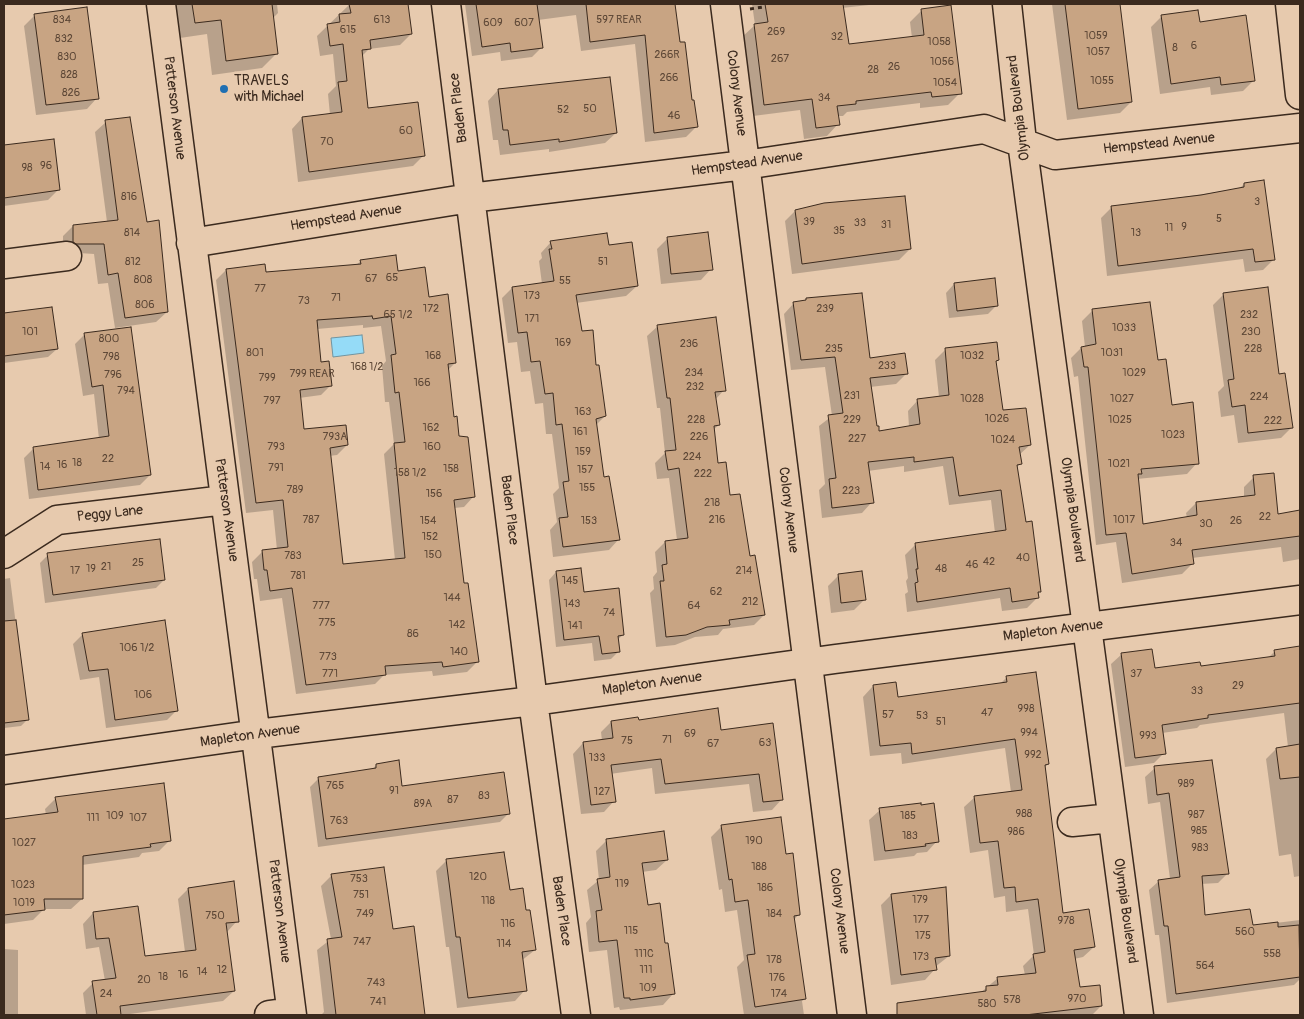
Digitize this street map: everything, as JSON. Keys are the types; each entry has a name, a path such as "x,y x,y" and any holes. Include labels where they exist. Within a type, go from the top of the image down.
{"street":[{"name":"Patterson Avenue","path":"161,4 257,734 284,1014"},
{"name":"Baden Place","path":"446,4 533,701 576,1015"},
{"name":"Olympia Boulevard","path":"1007,4 1022,142 1139,1015"},
{"path":"1290,4 1300,95"},
{"name":"Colony Avenue","path":"737,6 745,165 852,1015"},
{"name":"Hempstead Avenue","path":"191,243 470,198 745,165 984,129 1055,155 1300,128"},
{"path":"4,264 67,256"},
{"name":"Peggy Lane","path":"4,554 57,520 225,500"},
{"name":"Mapleton Avenue","path":"4,770 257,734 533,701 807,662 1300,600"},
{"path":"1072,822 1112,818"}],"path":[{"path":"737,6 763,7 763,4"}],"water":[{"path":"362,335 364,353 333,357 331,338"}],"building":[{"path":"192,4 272,4 278,54 226,61 221,20 195,23"},
{"path":"349,4 408,4 412,34 370,40 371,49 362,50 368,108 418,102 425,156 309,172 302,117 342,112 338,82 347,81 343,44 330,46 327,24 340,22 339,14 351,13"},
{"path":"476,4 537,4 543,48 511,52 510,43 482,47"},
{"path":"586,4 675,4 680,42 685,42 692,100 694,100 698,127 654,133 645,35 590,42"},
{"path":"765,4 843,4 849,44 924,35 921,9 951,5 962,94 932,97 931,92 856,101 856,104 837,106 840,125 816,128 812,99 764,105 754,24 768,22"},
{"path":"1065,4 1120,4 1132,102 1078,109"},
{"path":"87,7 99,99 46,105 34,14"},
{"path":"1198,10 1200,22 1246,15 1255,81 1221,85 1220,77 1171,84 1161,15"},
{"path":"610,77 617,133 559,142 559,139 510,145 508,130 503,130 498,89"},
{"path":"130,117 147,222 159,220 168,312 125,318 118,273 108,275 104,244 76,244 73,242 73,225 118,220 105,120"},
{"path":"54,139 60,190 4,198 4,145"},
{"path":"1264,180 1275,260 1255,262 1253,249 1118,266 1111,206 1201,195 1244,187 1244,183"},
{"path":"905,196 911,249 802,264 795,210 824,203"},
{"path":"708,232 713,270 671,274 667,237"},
{"path":"607,233 609,245 632,242 638,286 576,295 582,331 593,330 596,365 599,365 606,416 596,419 604,477 609,476 620,540 563,547 559,518 568,517 563,482 569,481 562,424 556,425 553,393 545,394 540,361 531,362 527,332 518,333 512,287 554,281 549,249 552,249 550,241"},
{"path":"396,255 398,271 425,267 429,297 448,294 456,363 448,364 454,417 457,416 459,436 468,437 475,497 454,500 464,583 468,583 479,662 443,667 442,662 385,666 386,675 306,685 292,588 270,591 267,570 264,570 262,550 288,547 283,500 256,503 226,269 265,264 266,272 361,264 360,260","holes":["372,316 373,319 391,316 396,354 391,355 395,393 399,392 405,442 394,443 405,558 343,564 330,448 348,445 346,425 304,429 300,390 332,386 329,361 321,362 317,320"]},
{"path":"995,278 998,306 957,311 954,283"},
{"path":"1268,287 1279,374 1285,373 1293,428 1248,433 1245,405 1232,407 1228,380 1234,379 1223,293"},
{"path":"862,293 870,358 905,353 908,374 870,378 879,431 920,424 917,399 949,395 945,348 997,342 999,360 996,361 1003,410 1026,408 1031,445 1019,447 1022,464 1017,465 1026,522 1032,521 1041,592 1038,592 1039,598 1012,602 1010,588 917,602 915,583 918,582 916,569 918,569 915,543 1006,530 1001,490 959,496 953,457 914,462 914,457 868,462 874,503 832,508 829,479 836,478 828,415 843,413 835,357 801,360 793,302 806,300 806,298"},
{"path":"1150,302 1158,360 1166,359 1172,405 1193,402 1199,464 1141,469 1142,474 1138,474 1143,524 1197,515 1196,502 1255,495 1253,475 1274,473 1278,514 1300,510 1300,536 1192,550 1194,564 1132,574 1126,533 1106,535 1088,367 1084,367 1081,347 1096,344 1092,309"},
{"path":"52,307 58,349 4,356 4,313"},
{"path":"716,317 726,391 715,392 720,425 714,426 718,463 726,462 730,495 740,494 750,556 755,555 765,615 729,620 730,625 707,627 686,635 666,637 660,581 664,581 662,565 667,564 665,541 688,538 679,468 668,470 665,451 676,450 670,398 667,398 657,325"},
{"path":"131,327 151,475 38,490 33,447 109,436 103,385 92,387 84,333"},
{"path":"160,539 165,580 53,595 47,553"},
{"path":"581,568 584,592 619,588 624,635 618,636 620,652 602,654 599,636 564,640 556,571"},
{"path":"862,571 866,600 841,603 838,574"},
{"path":"16,620 29,720 4,723 4,621"},
{"path":"165,620 178,711 115,720 108,669 89,671 82,633"},
{"path":"1300,646 1300,703 1208,715 1208,718 1162,725 1166,754 1135,758 1121,653 1152,649 1155,668 1200,662 1201,666 1275,656 1274,650"},
{"path":"1036,672 1049,764 1045,765 1063,913 1089,909 1095,947 1074,950 1080,987 1100,985 1102,1006 1025,1015 897,1015 897,1003 986,991 986,986 998,985 997,977 1036,973 1033,954 1045,952 1038,899 1016,902 1015,887 1004,888 998,841 980,843 974,796 1022,790 1015,739 912,754 911,743 880,746 873,685 896,682 898,697 1007,682 1006,676"},
{"path":"718,708 721,730 773,723 783,800 763,802 759,774 665,784 661,759 611,765 616,802 591,805 583,742 613,738 611,721 638,717 639,720"},
{"path":"1300,744 1300,777 1280,779 1276,748"},
{"path":"399,760 402,786 504,772 510,814 326,839 318,777 376,768 376,764"},
{"path":"1212,760 1229,874 1202,876 1205,915 1250,909 1253,925 1278,922 1278,927 1299,925 1300,977 1176,994 1168,926 1164,926 1158,880 1180,877 1169,793 1157,795 1154,766"},
{"path":"164,783 171,841 150,844 151,847 83,856 83,899 44,899 45,910 4,915 4,819 58,812 55,797"},
{"path":"921,803 921,805 934,803 939,842 925,844 926,846 885,851 879,808"},
{"path":"781,817 786,854 793,853 800,913 800,915 794,916 806,999 755,1007 747,955 755,954 748,900 735,902 732,879 729,880 721,825"},
{"path":"664,831 668,860 642,863 648,905 660,903 665,943 668,943 675,994 630,1000 630,998 624,998 617,940 599,942 596,911 602,910 597,879 610,877 606,839"},
{"path":"504,852 510,890 523,888 526,910 530,910 536,950 522,952 527,991 468,998 460,937 456,937 446,859"},
{"path":"384,867 393,929 414,926 425,1015 336,1015 327,939 342,937 331,874"},
{"path":"234,881 239,922 226,923 235,991 120,1006 121,1015 97,1015 92,981 116,978 109,938 96,939 93,912 138,906 145,956 196,950 188,888"},
{"path":"946,887 950,956 935,958 937,970 901,975 891,894"}],"place":[{"name":"TRAVELS with Michael","path":"224,89"}]}
